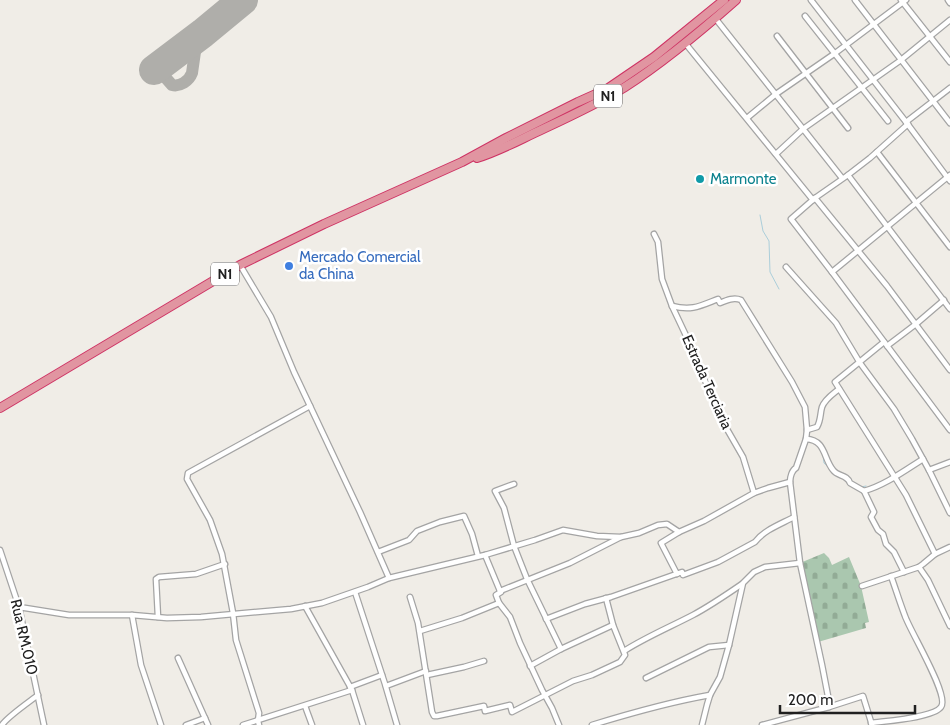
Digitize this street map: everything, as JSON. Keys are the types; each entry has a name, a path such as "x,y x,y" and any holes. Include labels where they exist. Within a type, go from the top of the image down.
{"highway":[{"name":"N1","path":"0,408 240,265 324,224 462,162 506,138 607,89 654,57 724,0"},
{"name":"N1","path":"462,162 493,153 602,100 642,74 685,42 736,0"}],"street":[{"path":"811,0 949,178 832,272"},
{"path":"855,0 950,123"},
{"path":"747,118 776,94 874,25 903,1 950,62"},
{"path":"805,16 888,121"},
{"path":"715,18 842,178"},
{"path":"776,154 803,129 902,60 950,20"},
{"path":"777,36 848,128"},
{"path":"685,42 776,154 858,250 950,370"},
{"path":"950,88 907,123 877,152 814,199 791,219 950,430"},
{"path":"877,152 950,247"},
{"path":"848,175 950,309"},
{"name":"Estrada Terciaria","path":"654,234 658,242 662,279 672,306 720,417 743,457 754,493"},
{"path":"240,265 271,317 294,372 389,578"},
{"path":"786,267 836,323 860,363 894,409 924,460 950,513"},
{"path":"672,306 690,309 718,299 720,303 736,298 741,300 802,400 806,414 806,439 796,468 790,477 790,482 800,563 824,672 829,707"},
{"path":"935,554 906,494 835,382 885,344 916,324 944,300"},
{"path":"807,430 816,427 821,418 823,405 839,389"},
{"path":"258,723 259,713 236,640 225,564 210,520 187,479 188,473 310,406"},
{"path":"806,439 816,441 824,451 829,466 837,475 847,477 850,483 864,490 874,512 870,517 878,530 883,534 886,544 894,552 904,572"},
{"path":"864,490 873,488 924,460"},
{"path":"929,470 950,462"},
{"path":"677,574 661,543 754,493 790,482"},
{"path":"514,484 495,490 506,516 514,546 527,580 561,649"},
{"path":"378,552 409,540 417,531 452,518 464,516 472,534 478,556"},
{"path":"546,619 585,604 682,572 683,575 718,562 755,542 772,528 794,517"},
{"path":"559,725 530,666 510,617 499,603 496,595 500,591 570,563 621,537 667,524 679,532"},
{"path":"19,607 69,615 132,615 167,618 201,617 296,608 322,603 389,578 478,556 563,530 597,536 621,537"},
{"path":"862,586 918,567 935,554 950,547"},
{"name":"Rua RM.010","path":"0,550 19,607 44,725"},
{"path":"485,554 500,591"},
{"path":"624,651 712,604 743,584 754,572 765,567 800,563"},
{"path":"158,617 156,579 196,574 225,564"},
{"path":"918,567 928,580 950,626"},
{"path":"762,725 864,696 871,724 911,718 941,708 943,703 937,683 905,618 892,576"},
{"path":"702,725 706,705 720,677 743,584"},
{"path":"355,592 397,725"},
{"path":"410,597 420,631 434,716 484,706 486,710 510,705 512,712 573,681 592,675 620,662 625,655 613,625 606,598"},
{"path":"420,631 462,618 499,603"},
{"path":"308,606 351,688 363,725"},
{"path":"132,615 141,665 160,725"},
{"path":"530,666 561,649 613,625"},
{"path":"646,678 709,647 729,645"},
{"path":"178,658 208,725"},
{"path":"386,686 426,673 464,667 484,661"},
{"path":"243,725 258,723 382,675"},
{"path":"2,725 6,719 38,694"},
{"path":"592,725 675,701 710,695"},
{"path":"305,706 312,725"},
{"path":"186,725 205,718"}],"green space":[{"path":"824,553 832,565 849,557 861,586 869,622 865,623 866,628 818,642 800,563"}],"waterway":[{"path":"760,215 763,231 769,241 770,272 779,289"},
{"path":"823,455 824,463 830,468"},
{"path":"861,487 866,486"}],"taxiway":[{"path":"157,68 172,85 178,85 186,81 191,76 197,41 203,33"}],"runway":[{"path":"154,70 243,0"}],"place":[{"name":"Marmonte","path":"700,179"},
{"name":"Mercado Comercial da China","path":"289,266"}]}
